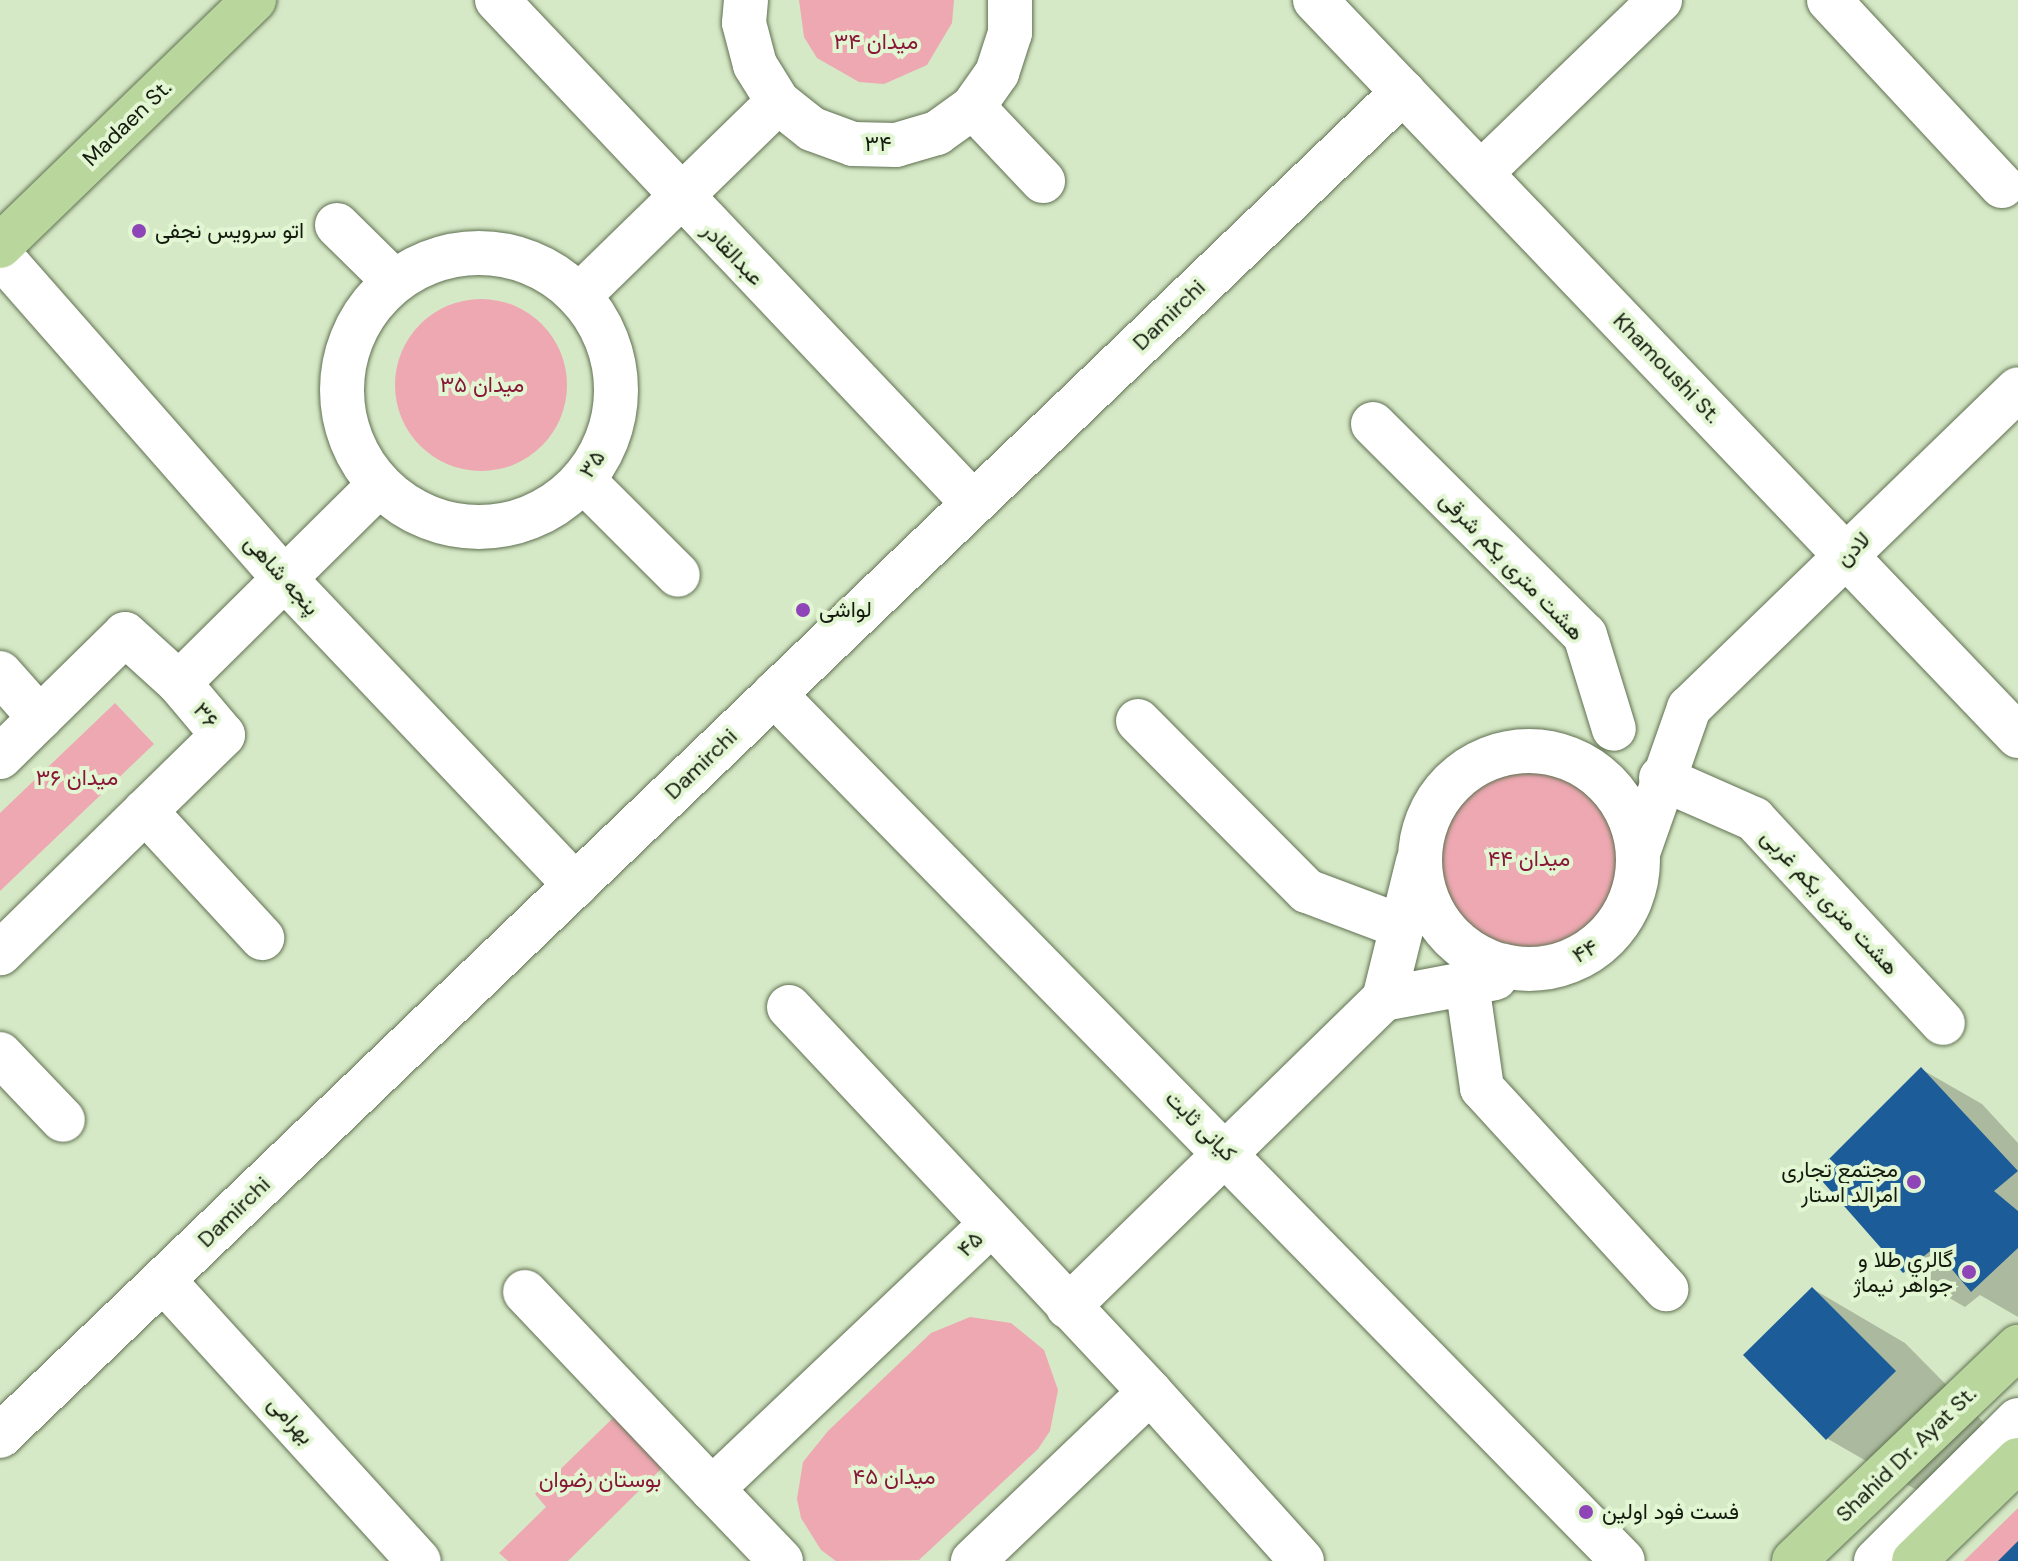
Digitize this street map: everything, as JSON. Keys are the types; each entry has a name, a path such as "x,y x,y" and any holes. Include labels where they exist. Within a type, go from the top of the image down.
{"main road":[{"name":"Madaen St.","path":"0,246 254,0"},
{"name":"Shahid Dr. Ayat St.","path":"1794,1561 2018,1347"},
{"path":"1914,1561 2018,1460"}],"street":[{"name":"عبدالقادر","path":"497,0 682,201 973,503"},
{"name":"۳۴","path":"746,0 744,23 755,65 778,102 812,129 853,144 896,145 937,133 973,107 997,73 1010,33 1010,0"},
{"name":"Khamoushi St.","path":"1315,0 2018,736"},
{"path":"1481,173 1660,0"},
{"path":"1829,0 2002,186"},
{"name":"Damirchi","path":"0,1436 1403,92"},
{"path":"579,296 682,201 778,102"},
{"path":"973,107 1043,181"},
{"path":"337,225 394,281"},
{"name":"۳۵","path":"469,253 496,255 547,271 579,296 602,329 614,367 615,407 605,446 583,480 548,509 506,525 460,526 416,513 379,485 353,447 341,403 345,357 363,315 394,281 429,261 469,253"},
{"name":"پنجه شاهی","path":"0,255 285,579 575,885"},
{"name":"لادن","path":"1689,708 2018,389"},
{"name":"هشت متری یکم شرقی","path":"1373,424 1585,635 1614,729"},
{"path":"583,480 678,575"},
{"path":"179,683 379,485"},
{"name":"۳۶","path":"0,757 125,634 179,683 223,735 0,953"},
{"path":"0,673 40,718"},
{"name":"کیانی ثابت","path":"774,694 1227,1152 1623,1561"},
{"path":"1543,750 1689,708"},
{"path":"1639,850 1661,778 1689,708"},
{"path":"1138,721 1307,891 1400,926"},
{"name":"۴۴","path":"1543,750 1579,761 1608,784 1629,814 1639,850 1637,884 1625,915 1604,941 1575,960 1543,969 1512,968 1482,959 1456,942 1436,918 1419,859 1425,822 1443,790 1472,765 1506,752 1543,750"},
{"name":"هشت متری یکم غربی","path":"1661,778 1754,819 1943,1023"},
{"path":"145,811 262,938"},
{"path":"1068,1307 1384,999 1419,859"},
{"path":"1384,999 1543,969"},
{"path":"1467,984 1482,1088 1666,1289"},
{"path":"789,1007 990,1225"},
{"path":"0,1054 63,1120"},
{"name":"۴۵","path":"712,1489 990,1225 1150,1392 1302,1561"},
{"name":"بهرامی","path":"163,1280 419,1561"},
{"path":"525,1292 781,1561"},
{"path":"973,1561 1150,1392"},
{"path":"1876,1561 2018,1420"}],"green space":[{"name":"میدان ۳۴","path":"799,0 954,0 952,23 927,65 884,84 859,82 817,58 804,37"},
{"name":"میدان ۳۵","path":"481,299 514,306 542,324 560,352 567,385 560,418 542,446 514,464 481,471 448,464 420,446 402,418 395,385 402,352 420,324 448,306"},
{"name":"میدان ۳۶","path":"115,703 154,744 0,891 0,813"},
{"name":"میدان ۴۴","path":"1529,771 1563,778 1591,797 1610,825 1617,859 1610,893 1591,921 1563,940 1529,947 1495,940 1467,921 1448,893 1441,859 1448,825 1467,797 1495,778"},
{"name":"میدان ۴۵","path":"970,1317 1011,1323 1044,1350 1058,1390 1050,1431 1038,1449 919,1560 836,1561 821,1550 801,1518 797,1499 803,1462 828,1431 931,1333"},
{"name":"بوستان رضوان","path":"615,1416 664,1466 568,1561 508,1561 499,1553 546,1507 535,1494"},
{"path":"2018,1508 2018,1555 2012,1561 1964,1561"}],"building":[{"name":"مجتمع تجاری امرالد استار","path":"1921,1067 2018,1171 1994,1191 2018,1211 2018,1248 1971,1292 1934,1248 1903,1273 1815,1173"},
{"path":"1812,1287 1896,1371 1826,1440 1743,1355"},
{"path":"2018,1541 2018,1561 1998,1561"}],"place":[{"name":"اتو سرویس نجفی","path":"139,231"},
{"name":"لواشی","path":"803,610"},
{"name":"مجتمع تجاری امرالد استار","path":"1914,1182"},
{"name":"گالري طلا و جواهر نيماژ","path":"1969,1272"},
{"name":"فست فود اولین","path":"1586,1512"}]}
